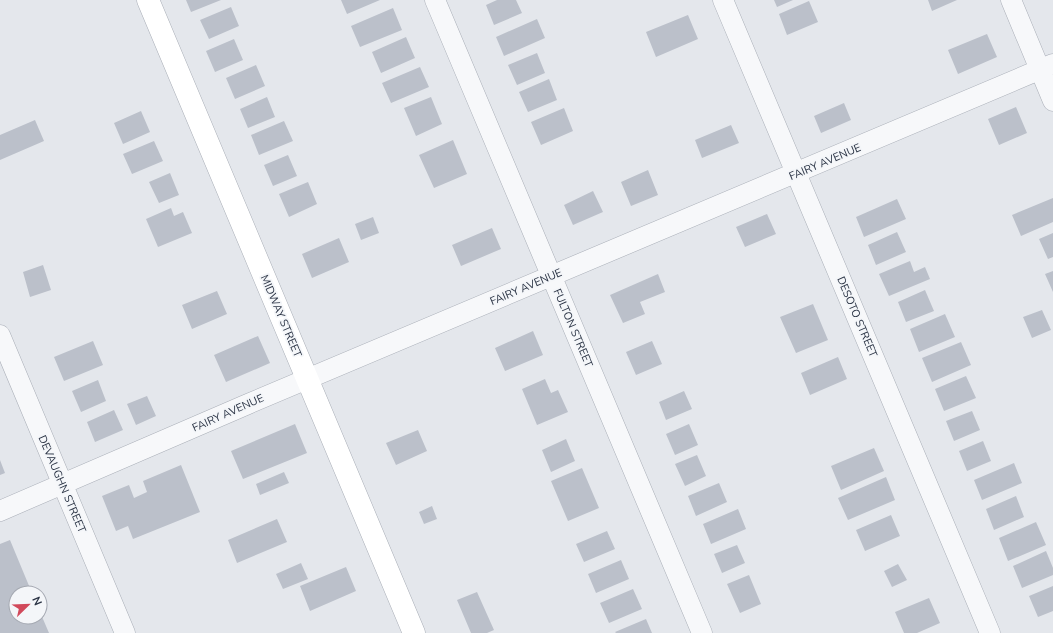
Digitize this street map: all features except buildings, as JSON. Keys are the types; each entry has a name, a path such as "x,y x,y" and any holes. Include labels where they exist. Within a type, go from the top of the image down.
{"street":[{"name":"MIDWAY STREET","path":"148,0 414,633"},
{"name":"FULTON STREET","path":"436,0 702,633"},
{"name":"DESOTO STREET","path":"723,0 990,633"},
{"path":"1011,0 1046,67 1053,101"},
{"name":"FAIRY AVENUE","path":"0,511 1046,67"},
{"name":"DEVAUGHN STREET","path":"0,335 125,633"}]}
